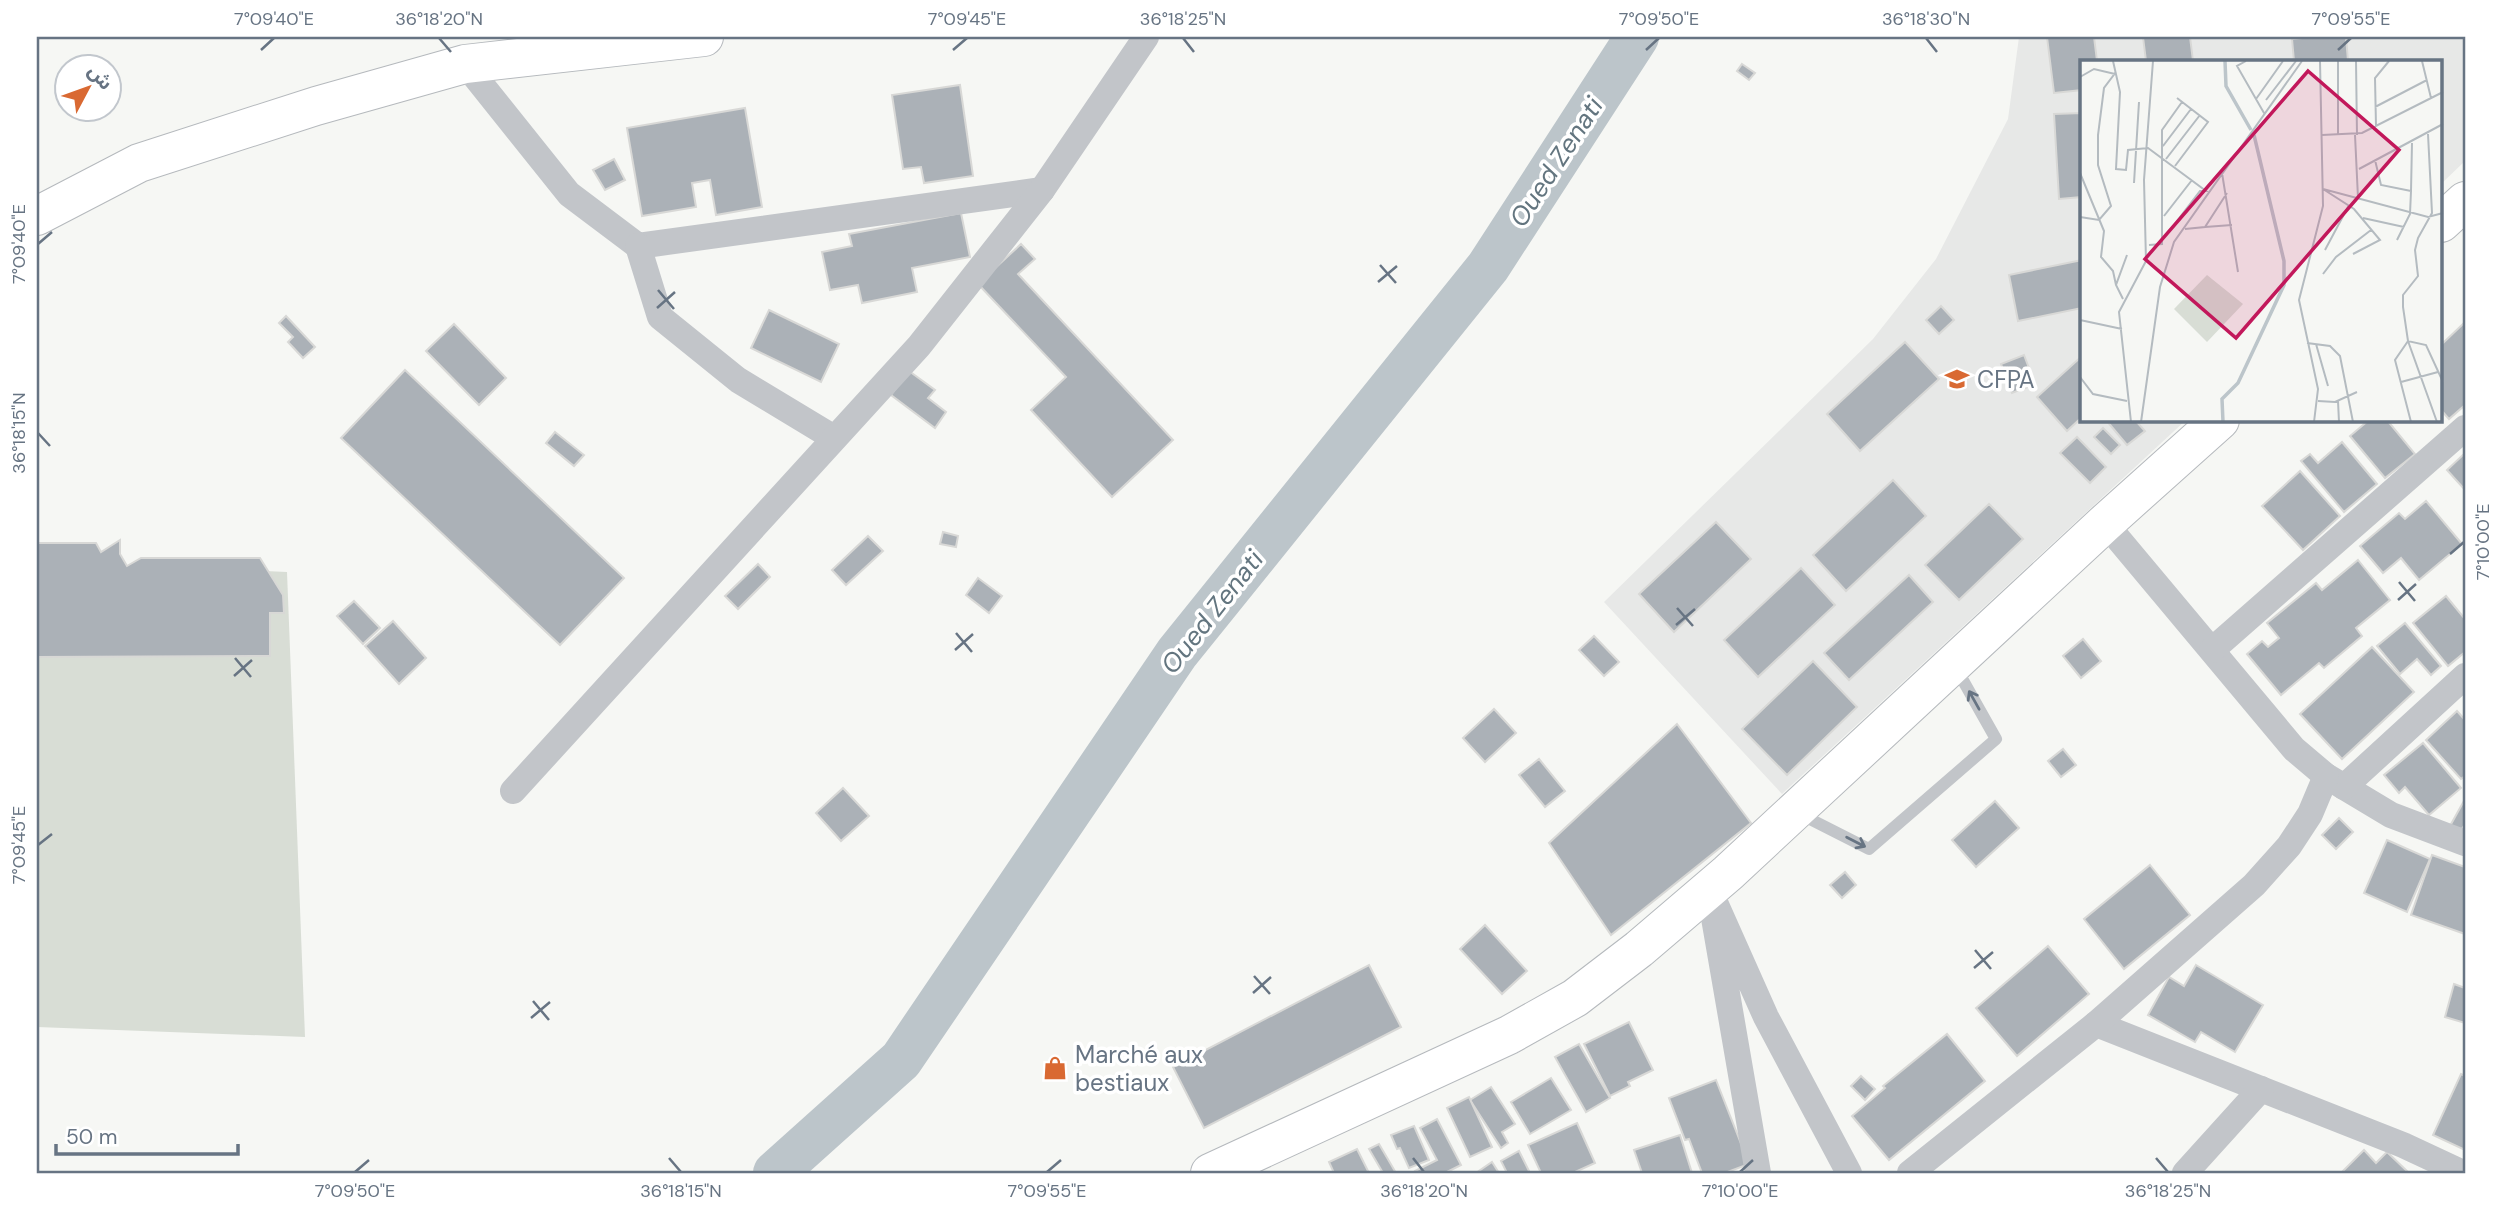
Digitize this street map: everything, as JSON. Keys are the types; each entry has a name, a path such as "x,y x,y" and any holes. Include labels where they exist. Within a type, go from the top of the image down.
{"main road":[{"path":"37,216 139,163 316,106 465,64 704,37"},
{"path":"2442,222 2465,201"},
{"path":"1210,1173 1509,1035 1575,998 1639,949 1709,889 2218,422"}],"street":[{"path":"513,791 919,346 1042,190 1146,37"},
{"path":"465,64 569,194 638,246 660,317 738,380 834,438"},
{"path":"638,246 1042,190"},
{"path":"2212,650 2465,428"},
{"path":"2105,523 2294,749 2335,782 2391,815 2465,843"},
{"path":"1910,1173 2096,1024 2254,885 2289,846 2335,782 2465,677"},
{"path":"1709,889 1758,1173"},
{"path":"1709,889 1766,1017 1849,1173"},
{"path":"2096,1024 2403,1145 2463,1173"},
{"path":"2185,1173 2261,1089"}],"lane":[{"path":"1795,811 1869,849 1996,739 1954,663"}],"shaded area":[{"name":"CFPA","path":"2019,37 2465,37 2465,161 2442,183 2442,60 2080,60 2080,422 2184,422 1782,794 1604,602 1873,339 1936,259 2008,119"},
{"path":"37,561 287,572 305,1037 37,1027"}],"building":[{"path":"2047,37 2094,37 2097,60 2080,60 2080,90 2054,93"},
{"path":"2143,37 2190,37 2193,60 2146,60"},
{"path":"2346,37 2348,60 2294,60 2292,39"},
{"path":"1742,64 1755,73 1749,80 1737,71"},
{"path":"960,85 973,176 924,183 921,167 903,169 892,95"},
{"path":"745,108 762,207 716,215 710,180 692,183 696,207 642,216 627,128"},
{"path":"2080,113 2080,197 2059,199 2054,114"},
{"path":"614,159 625,180 605,190 593,170"},
{"path":"961,213 970,257 912,268 917,292 862,303 858,285 830,290 822,252 852,246 849,234"},
{"path":"1021,244 1035,259 1018,274 1173,440 1112,497 1031,410 1066,377 978,284"},
{"path":"2080,260 2080,308 2018,321 2009,275"},
{"path":"1941,306 1954,320 1939,334 1926,320"},
{"path":"769,310 839,344 821,382 751,348"},
{"path":"286,316 315,347 303,358 288,342 293,337 279,323"},
{"path":"2465,322 2465,405 2449,419 2442,411 2442,344"},
{"path":"454,324 506,378 479,405 426,351"},
{"path":"1905,342 1939,379 1860,451 1827,414"},
{"path":"2024,355 2035,384 2012,393 2001,364"},
{"path":"2080,358 2080,419 2067,431 2037,397"},
{"path":"405,370 624,578 560,645 341,438"},
{"path":"909,371 935,390 928,398 946,412 935,428 891,395"},
{"path":"2108,422 2137,422 2145,431 2127,445"},
{"path":"2367,422 2389,422 2415,454 2385,478 2350,436"},
{"path":"2103,428 2120,445 2111,454 2094,437"},
{"path":"555,432 584,455 574,466 546,443"},
{"path":"2077,437 2106,467 2090,483 2060,453"},
{"path":"2342,442 2377,484 2344,512 2301,461 2310,454 2318,463"},
{"path":"2465,453 2465,490 2447,470"},
{"path":"2300,471 2340,516 2303,550 2262,506"},
{"path":"1893,480 1926,516 1846,591 1813,555"},
{"path":"2426,501 2462,544 2419,580 2401,558 2383,573 2360,546 2399,513 2405,519"},
{"path":"1989,504 2023,539 1959,600 1925,565"},
{"path":"1716,522 1751,559 1674,632 1639,594"},
{"path":"943,532 958,536 956,547 940,544"},
{"path":"868,536 883,551 846,585 832,570"},
{"path":"120,540 120,554 127,566 141,558 260,558 283,595 284,613 270,613 270,656 37,657 37,543 96,543 101,552"},
{"path":"2358,560 2390,600 2356,628 2362,636 2324,668 2319,663 2281,695 2247,654 2262,641 2268,647 2279,638 2267,623 2316,583 2322,590"},
{"path":"758,564 770,577 738,609 725,596"},
{"path":"1801,568 1835,605 1758,677 1724,640"},
{"path":"1909,575 1933,602 1849,680 1824,653"},
{"path":"978,578 1002,596 989,613 966,595"},
{"path":"2446,596 2465,619 2465,652 2448,666 2413,623"},
{"path":"354,601 380,628 363,644 337,616"},
{"path":"393,621 426,658 399,684 365,646"},
{"path":"2405,623 2441,666 2431,675 2417,659 2400,674 2377,646"},
{"path":"1594,636 1619,662 1604,676 1579,650"},
{"path":"2083,639 2101,661 2081,678 2063,656"},
{"path":"2372,647 2414,692 2342,759 2300,714"},
{"path":"1813,661 1857,707 1787,775 1742,729"},
{"path":"1494,709 1516,733 1485,762 1463,738"},
{"path":"2457,711 2465,720 2465,776 2461,779 2426,740"},
{"path":"1677,724 1751,823 1611,935 1549,843"},
{"path":"2423,743 2461,788 2429,815 2405,787 2399,793 2384,775"},
{"path":"2063,749 2076,765 2061,777 2048,761"},
{"path":"1539,759 1565,791 1545,807 1519,775"},
{"path":"843,788 869,816 841,841 816,813"},
{"path":"2465,799 2465,824 2460,832 2450,826"},
{"path":"1995,801 2019,828 1976,867 1952,840"},
{"path":"2339,818 2353,832 2336,849 2322,835"},
{"path":"2387,840 2430,859 2407,912 2364,893"},
{"path":"2432,855 2465,867 2465,934 2411,915"},
{"path":"2150,865 2190,915 2124,969 2084,919"},
{"path":"1845,872 1856,885 1842,898 1830,885"},
{"path":"1485,925 1527,971 1502,994 1460,949"},
{"path":"2048,946 2089,994 2017,1056 1976,1008"},
{"path":"1369,965 1401,1027 1204,1128 1173,1067"},
{"path":"2196,965 2263,1005 2235,1052 2201,1032 2195,1042 2148,1015 2169,977 2184,986"},
{"path":"2454,984 2465,988 2465,1023 2445,1017"},
{"path":"1629,1022 1653,1070 1628,1082 1630,1086 1610,1096 1584,1044"},
{"path":"1947,1034 1985,1081 1889,1160 1852,1116 1885,1088 1883,1086"},
{"path":"1579,1044 1610,1098 1586,1112 1555,1057"},
{"path":"2461,1074 2465,1076 2465,1150 2433,1135"},
{"path":"1861,1076 1875,1089 1865,1100 1851,1086"},
{"path":"1551,1078 1571,1110 1530,1134 1511,1102"},
{"path":"1716,1080 1749,1164 1725,1173 1702,1173 1689,1139 1685,1140 1669,1098"},
{"path":"1491,1087 1515,1124 1502,1132 1508,1143 1501,1148 1470,1100"},
{"path":"1469,1097 1492,1147 1470,1157 1447,1108"},
{"path":"1437,1119 1461,1165 1445,1173 1416,1173 1415,1171 1437,1160 1420,1128"},
{"path":"1577,1123 1595,1163 1573,1173 1541,1173 1528,1145"},
{"path":"1414,1126 1429,1160 1409,1168 1391,1135"},
{"path":"1680,1135 1692,1173 1642,1173 1634,1150"},
{"path":"1379,1144 1396,1173 1383,1173 1369,1149"},
{"path":"1357,1149 1369,1173 1334,1173 1329,1162"},
{"path":"2364,1150 2376,1163 2387,1152 2409,1173 2341,1173"},
{"path":"1519,1151 1530,1173 1507,1173 1501,1161"},
{"path":"1492,1162 1499,1173 1476,1173"}],"waterway":[{"name":"Oued Zenati","path":"775,1173 901,1060 1177,653 1488,267 1637,37"}],"place":[{"name":"CFPA","path":"1957,379"},
{"name":"Marché aux bestiaux","path":"1055,1068"}]}
